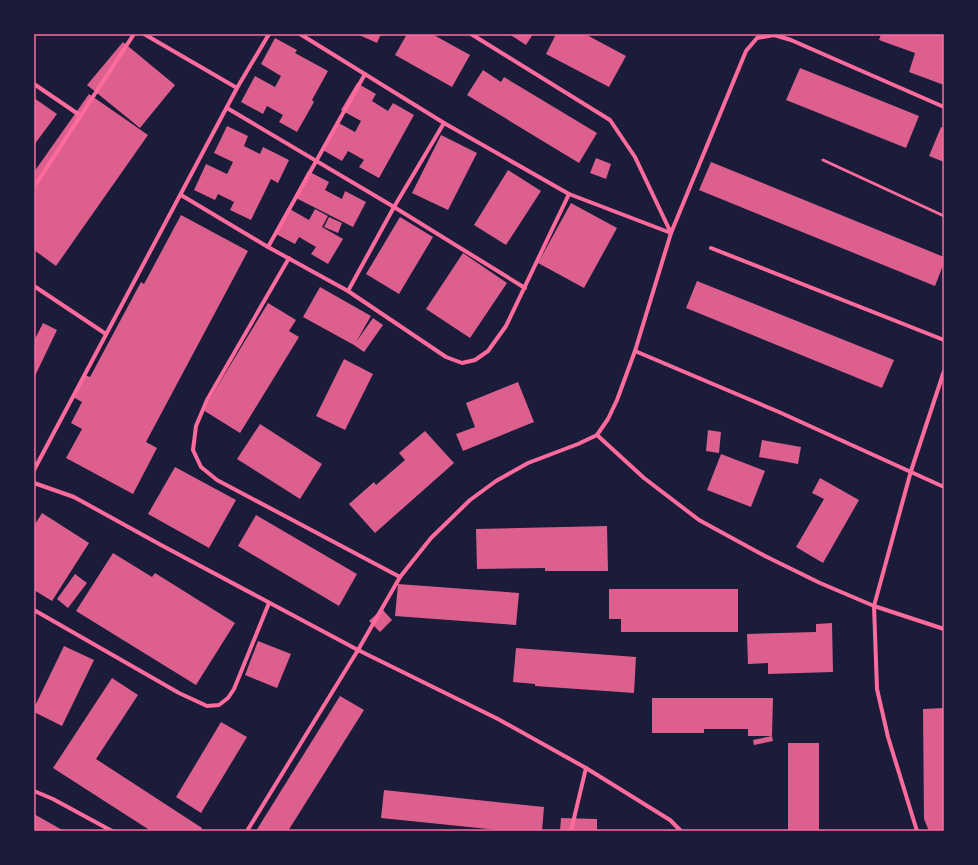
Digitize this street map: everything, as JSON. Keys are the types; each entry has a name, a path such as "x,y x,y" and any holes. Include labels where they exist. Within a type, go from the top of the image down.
{"street":[{"path":"34,187 134,34"},
{"path":"144,34 237,88"},
{"path":"34,470 237,88 269,34"},
{"path":"300,34 444,123 569,194 671,233"},
{"path":"471,34 610,120 635,157 671,233"},
{"path":"247,831 358,650 400,577 431,538 470,500 496,481 528,463 597,435 608,419 636,351 671,233 746,51 757,38 774,35 791,40 944,107"},
{"path":"268,248 365,74"},
{"path":"34,84 81,116"},
{"path":"227,108 525,288"},
{"path":"348,291 394,208 444,123"},
{"path":"181,195 268,248 348,291 446,357 462,363 475,360 488,351 506,326 569,194"},
{"path":"711,248 944,340"},
{"path":"289,258 207,400 196,426 193,450 201,467 217,480 400,577"},
{"path":"34,286 106,334"},
{"path":"636,351 779,412 944,487"},
{"path":"917,831 888,737 877,689 874,606 911,471 944,371"},
{"path":"597,435 644,478 699,520 764,556 820,583 874,606 944,629"},
{"path":"34,483 74,497 358,650 498,719 586,768 670,820 681,831"},
{"path":"34,610 179,693 207,706 219,705 228,698 234,689 269,603"},
{"path":"571,831 586,768"},
{"path":"34,791 53,799 112,831"}],"lane":[{"path":"823,160 944,216"}],"building":[{"path":"357,34 381,34 377,43"},
{"path":"407,34 432,34 470,55 452,87 395,55"},
{"path":"509,34 533,34 526,45"},
{"path":"556,34 585,34 626,56 609,87 546,54"},
{"path":"881,34 944,34 944,85 909,72 915,53 879,40"},
{"path":"275,38 297,50 295,53 328,71 312,100 314,102 297,132 279,122 283,115 267,106 263,114 241,102 255,76 275,87 281,76 261,64"},
{"path":"123,42 175,85 140,128 87,85"},
{"path":"800,68 919,116 906,148 786,100"},
{"path":"483,70 501,82 504,77 597,133 579,163 467,95"},
{"path":"357,83 376,94 372,101 388,111 393,103 414,115 379,178 359,167 364,160 348,151 342,161 321,149 337,122 355,132 361,121 341,110"},
{"path":"89,94 148,135 56,266 34,250 34,172"},
{"path":"34,98 57,114 34,145"},
{"path":"227,126 248,136 244,146 260,154 263,147 289,160 278,183 271,179 251,220 230,210 234,202 218,194 215,200 194,190 206,164 227,174 233,162 214,153"},
{"path":"941,127 944,128 944,162 929,156"},
{"path":"441,135 477,153 448,210 412,193"},
{"path":"596,158 611,164 606,179 590,173"},
{"path":"711,162 944,257 944,263 935,286 699,190"},
{"path":"508,170 541,191 506,245 474,225"},
{"path":"308,171 329,182 325,190 342,199 345,191 366,202 353,227 294,197"},
{"path":"571,203 617,228 584,288 538,263"},
{"path":"288,208 309,220 315,209 328,216 322,227 343,239 328,264 311,254 316,247 299,237 295,244 274,233"},
{"path":"181,215 248,251 146,442 157,448 133,494 66,458 82,429 71,423 82,402 73,397 85,375 90,377 141,282 144,284"},
{"path":"329,217 342,223 338,233 324,227"},
{"path":"400,217 433,237 399,294 366,274"},
{"path":"463,253 507,283 470,338 426,309"},
{"path":"697,281 894,360 882,388 686,308"},
{"path":"320,287 371,316 356,342 373,318 383,325 364,352 303,317"},
{"path":"268,303 296,320 289,331 299,337 240,433 203,410"},
{"path":"43,323 57,330 34,378 34,341"},
{"path":"344,359 373,374 345,430 316,416"},
{"path":"518,382 534,422 463,451 456,434 475,427 466,403"},
{"path":"260,424 322,464 300,499 237,459"},
{"path":"708,430 721,432 719,453 706,451"},
{"path":"425,431 454,463 375,533 349,504 374,482 376,485 405,460 399,453"},
{"path":"762,440 801,447 798,464 759,457"},
{"path":"721,454 765,471 751,507 707,490"},
{"path":"175,467 236,500 209,548 148,514"},
{"path":"820,478 859,500 823,563 796,547 824,499 812,493"},
{"path":"42,513 89,543 52,601 34,590 34,526"},
{"path":"256,515 357,574 339,606 238,546"},
{"path":"607,526 608,571 545,571 545,568 477,569 476,529"},
{"path":"113,553 152,577 155,573 235,623 196,685 76,611"},
{"path":"75,574 87,583 68,608 57,599"},
{"path":"398,584 519,593 516,625 395,616"},
{"path":"609,589 738,589 738,632 621,632 621,619 609,619"},
{"path":"382,609 392,620 380,632 369,621"},
{"path":"832,623 833,672 768,674 768,663 748,664 747,634 816,632 816,624"},
{"path":"258,641 291,654 277,688 245,675"},
{"path":"64,646 94,660 62,726 34,712 34,708"},
{"path":"516,648 636,657 634,693 535,686 535,684 513,682"},
{"path":"112,678 138,695 96,759 202,828 201,831 151,831 53,768"},
{"path":"340,696 364,710 288,831 256,831"},
{"path":"652,698 773,698 772,736 748,736 748,729 704,729 704,733 652,733"},
{"path":"944,708 944,831 929,831 924,819 923,709"},
{"path":"221,722 247,737 201,813 176,797"},
{"path":"772,736 773,741 754,745 753,740"},
{"path":"788,743 819,743 819,831 788,831"},
{"path":"384,790 544,807 542,831 508,831 381,818"},
{"path":"34,814 64,831 34,831"},
{"path":"561,818 597,819 597,831 560,831"}]}
